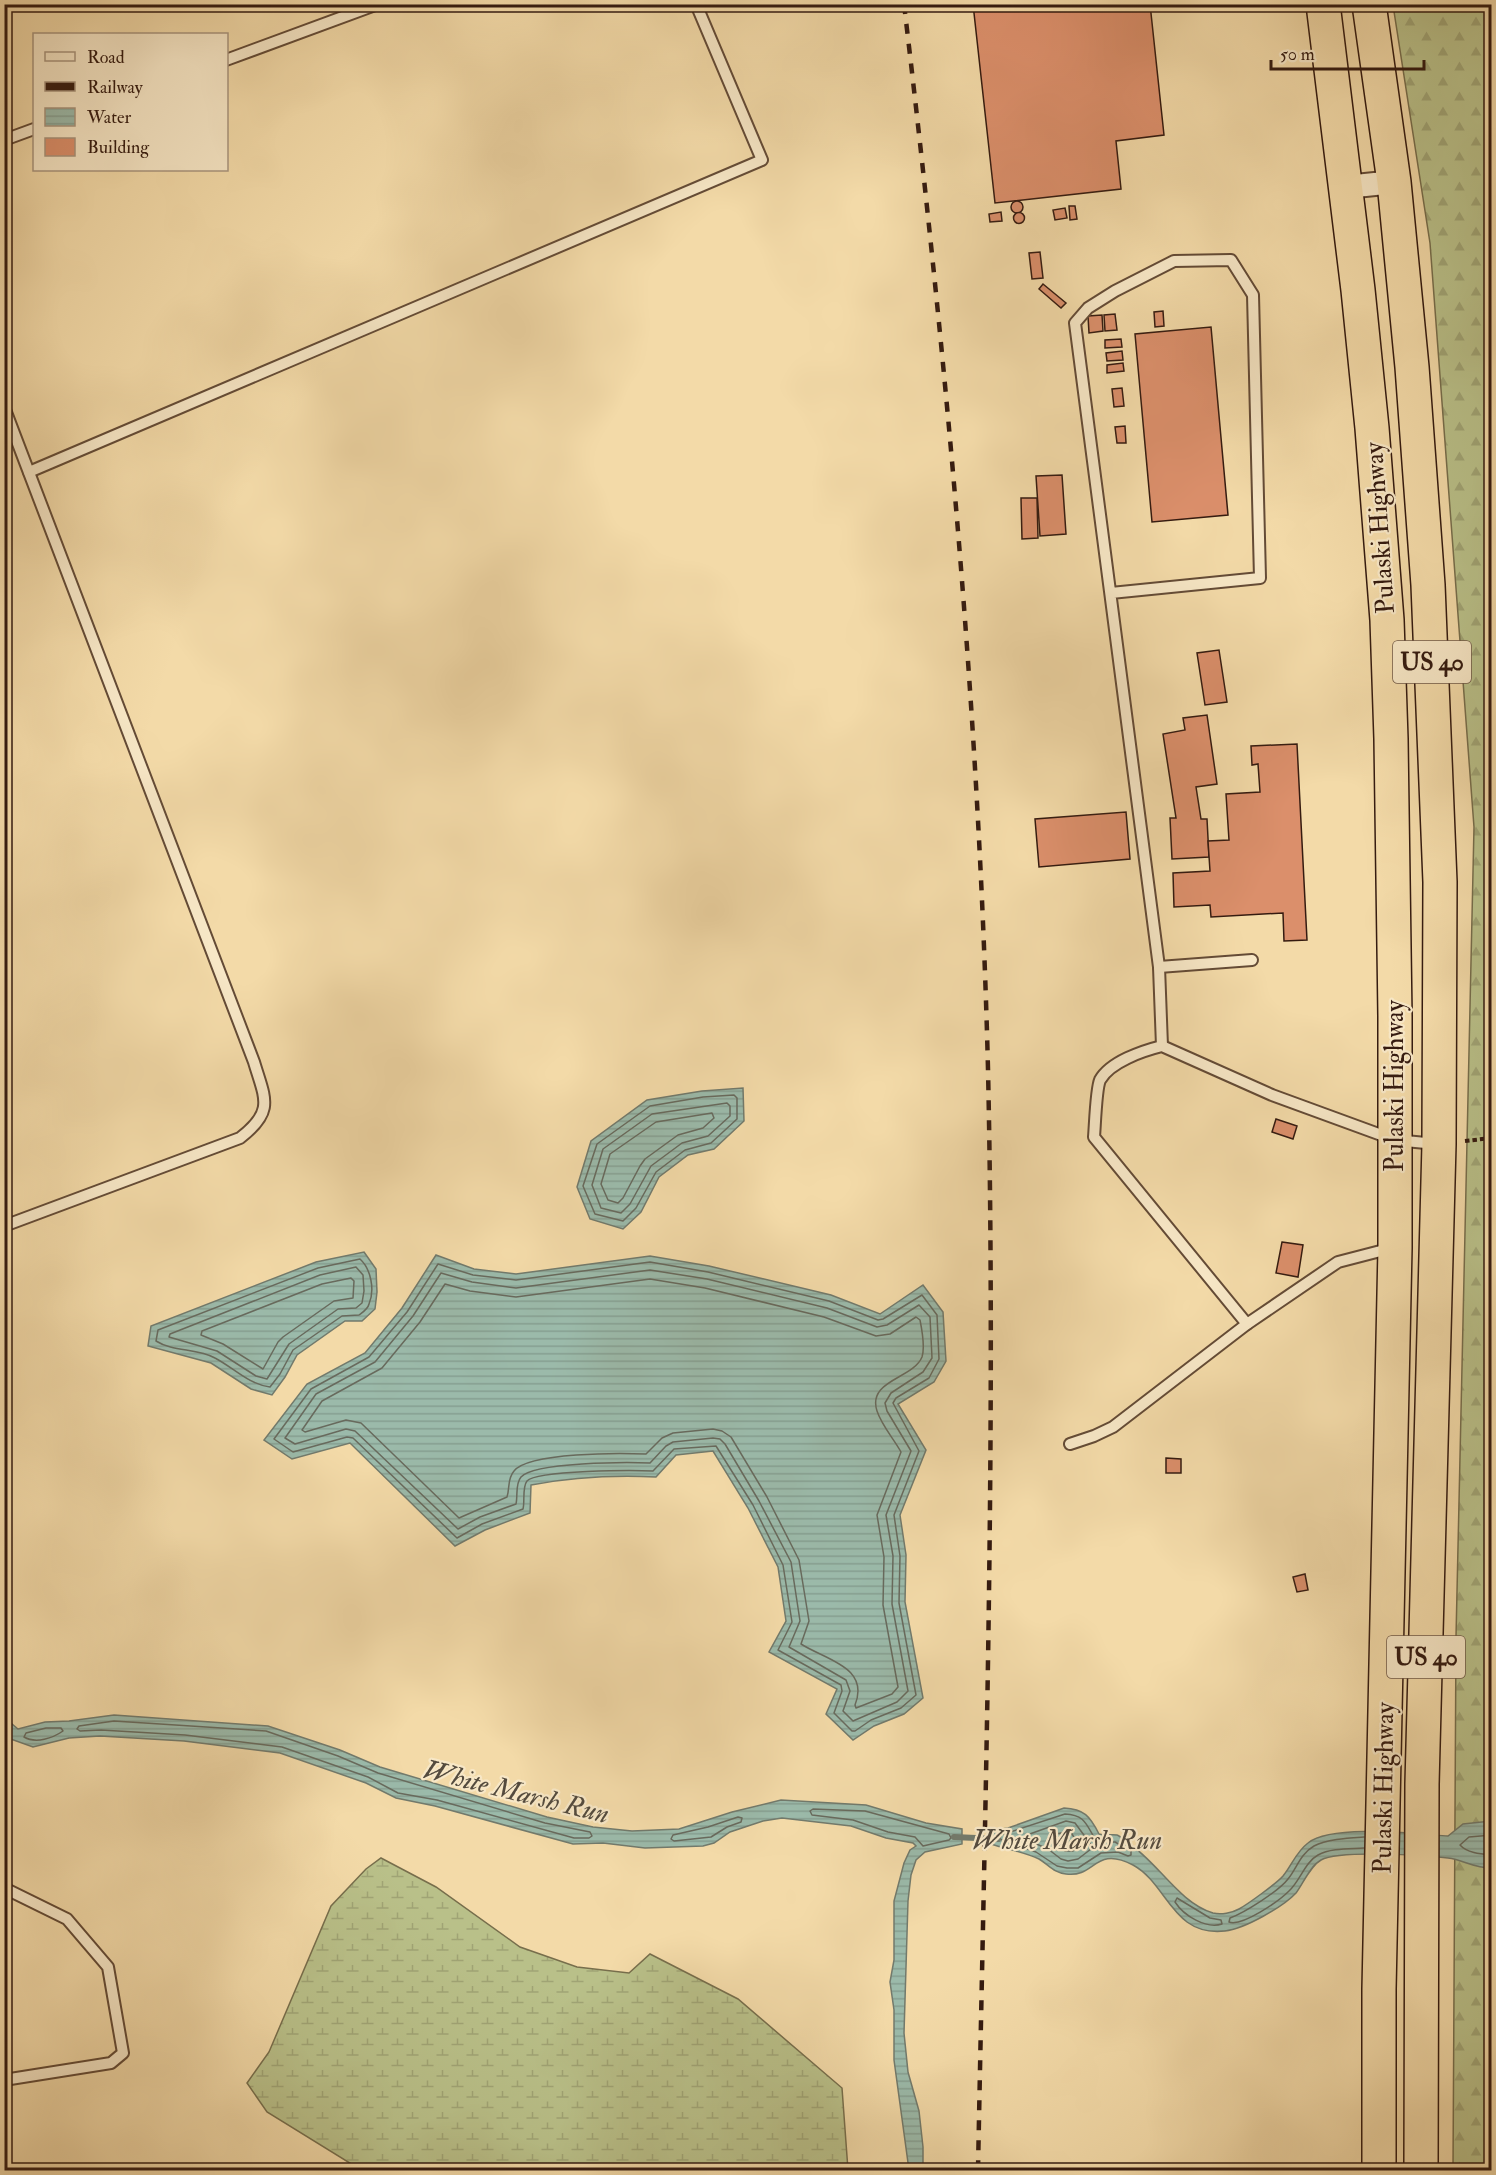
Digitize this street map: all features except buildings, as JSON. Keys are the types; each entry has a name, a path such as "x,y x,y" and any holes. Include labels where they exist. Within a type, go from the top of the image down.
{"highway":[{"name":"Pulaski Highway","path":"1323,4 1346,187 1372,428 1387,620 1392,750 1395,1248 1379,1989 1379,2170"},
{"name":"Pulaski Highway","path":"1369,4 1394,182 1422,487 1440,882 1439,1144 1422,1784 1420,2170"}],"street":[{"path":"1346,187 1394,182"}],"lane":[{"path":"228,59 378,4"},
{"path":"29,472 762,160 696,4"},
{"path":"4,140 33,129"},
{"path":"1111,593 1260,578 1253,295 1231,260 1174,261 1115,291 1088,308 1075,323 1159,967 1161,1046"},
{"path":"4,406 250,1051 265,1101 262,1115 255,1127 240,1138 4,1226"},
{"path":"1159,967 1252,960"},
{"path":"1246,1324 1094,1137 1100,1081 1126,1058 1161,1046 1272,1095 1395,1140 1439,1144"},
{"path":"1070,1444 1094,1436 1113,1426 1246,1324 1338,1262 1395,1248"},
{"path":"4,1888 67,1919 108,1966 123,2053 111,2063 4,2080"}],"green space":[{"path":"1393,5 1492,5 1491,2170 1453,2170 1456,1637 1474,827 1430,243"},
{"path":"381,1858 436,1887 520,1947 577,1967 629,1973 650,1954 738,1999 842,2088 848,2170 361,2170 267,2112 247,2083 269,2052 331,1906 366,1869"}],"water":[{"path":"743,1088 744,1121 714,1149 688,1155 659,1177 641,1212 623,1229 590,1219 577,1187 591,1141 647,1100 702,1091"},
{"path":"364,1252 376,1269 375,1309 362,1321 345,1321 297,1355 272,1395 251,1389 211,1363 148,1346 151,1326 316,1262"},
{"path":"436,1255 474,1269 516,1274 650,1256 709,1266 831,1295 880,1314 923,1285 943,1312 946,1361 934,1382 898,1404 926,1450 900,1515 906,1555 905,1602 923,1698 904,1714 874,1726 853,1740 826,1714 837,1689 769,1652 786,1621 778,1567 748,1508 713,1451 676,1455 656,1477 594,1477 531,1485 530,1513 485,1530 455,1546 350,1443 292,1459 264,1440 307,1384 365,1353 402,1308"},
{"name":"White Marsh Run","path":"114,1715 268,1726 340,1750 380,1767 547,1817 593,1827 632,1831 679,1829 732,1812 781,1800 866,1805 926,1823 962,1829 962,1844 925,1852 916,1860 911,1875 908,1901 904,2033 908,2072 919,2111 923,2170 909,2170 894,2060 894,2010 890,1982 894,1960 894,1901 904,1863 910,1850 916,1846 913,1843 886,1838 851,1826 782,1818 763,1821 730,1832 714,1843 703,1846 645,1848 603,1843 573,1844 435,1806 396,1798 366,1783 280,1753 184,1741 100,1736 69,1738 33,1747 5,1737 5,1718 18,1729 45,1722"},
{"name":"White Marsh Run","path":"1064,1808 1077,1810 1086,1815 1093,1822 1099,1834 1120,1836 1149,1860 1189,1900 1216,1914 1233,1912 1249,1903 1283,1876 1297,1854 1308,1843 1320,1837 1336,1834 1396,1832 1448,1836 1463,1824 1491,1821 1492,1868 1479,1867 1448,1858 1421,1856 1363,1854 1331,1857 1317,1863 1296,1893 1273,1911 1233,1929 1207,1931 1193,1926 1182,1918 1155,1884 1133,1865 1110,1859 1103,1860 1076,1874 1066,1874 1055,1870 1039,1859 991,1844 991,1831 1008,1828"}],"waterway":[{"name":"White Marsh Run","path":"954,1837 998,1839"}],"railway":[{"path":"904,4 947,403 969,669 984,936 991,1344 978,2170"}]}
